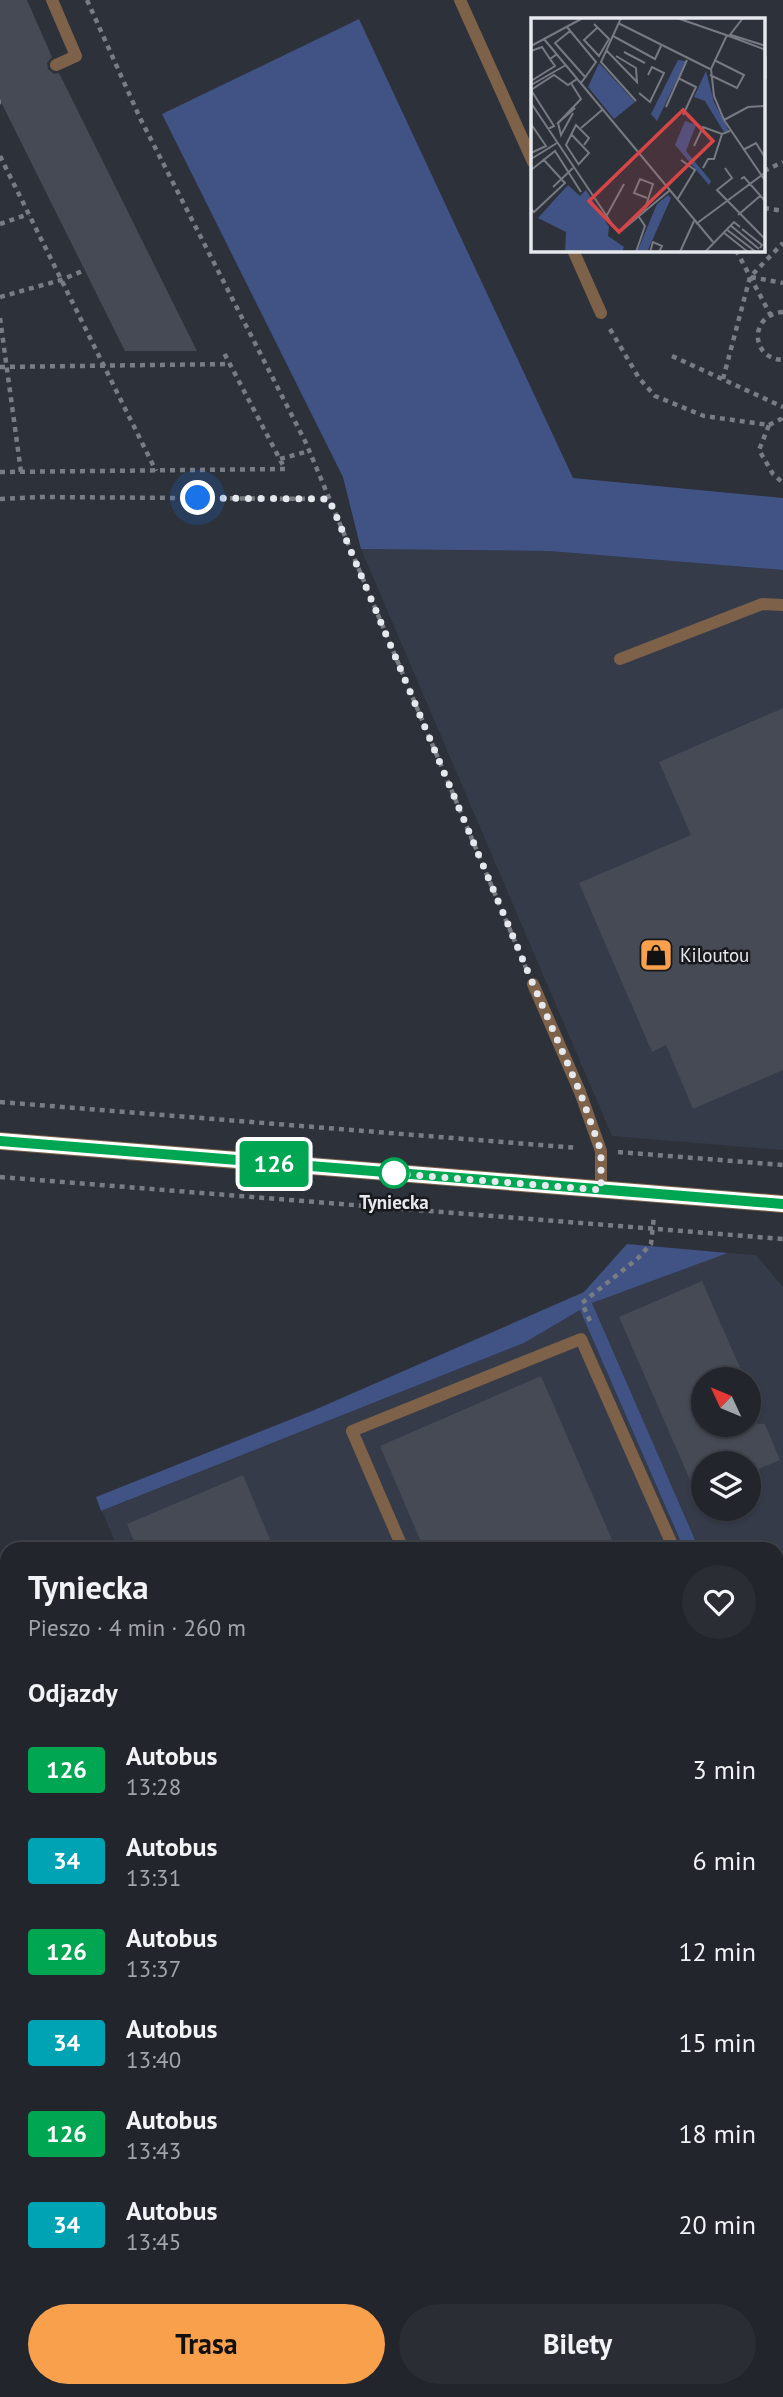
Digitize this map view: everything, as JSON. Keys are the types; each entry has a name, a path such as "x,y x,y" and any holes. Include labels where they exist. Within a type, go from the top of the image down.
{"street":[{"path":"0,1141 783,1204"}],"lane":[{"path":"52,0 76,56 56,65"},
{"path":"460,0 531,158"},
{"path":"574,252 601,313"},
{"path":"620,659 762,604 783,605"},
{"path":"533,984 580,1092 601,1151 601,1190"},
{"path":"400,1542 352,1431 581,1339 671,1542"}],"path":[{"path":"87,0 140,118 309,451 533,984"},
{"path":"0,156 156,471"},
{"path":"766,170 783,162"},
{"path":"0,224 29,214"},
{"path":"723,379 750,276 783,243"},
{"path":"737,252 770,314"},
{"path":"0,298 85,270"},
{"path":"750,276 783,283"},
{"path":"783,312 770,314 759,328 759,344 769,356 783,360"},
{"path":"601,313 639,378 656,396 704,416 769,425 782,418"},
{"path":"0,318 21,472"},
{"path":"0,472 285,469 223,351"},
{"path":"672,356 783,407"},
{"path":"0,367 230,364"},
{"path":"769,425 759,450 773,474 783,483"},
{"path":"280,459 309,451"},
{"path":"0,499 329,499"},
{"path":"0,1102 783,1166"},
{"path":"0,1177 783,1239"},
{"path":"636,1259 651,1244"}],"shaded area":[{"path":"359,19 573,478 783,498 783,570 549,551 361,549 343,477 162,114"},
{"path":"361,549 549,551 783,570 783,1150 612,1136"},
{"path":"627,1244 728,1253 592,1303 696,1542 681,1542 580,1310 524,1343 101,1511 96,1497 312,1411 584,1292"},
{"path":"728,1253 756,1255 783,1287 783,1542 696,1542 592,1303"},
{"path":"580,1310 681,1542 115,1542 102,1511 524,1343"}],"building":[{"path":"0,0 27,0 52,57 47,63 48,69 54,74 59,73 197,351 125,351 0,100"},
{"path":"783,708 783,1070 693,1109 666,1045 652,1052 579,883 691,835 659,762"},
{"path":"702,1281 740,1367 691,1367 691,1437 761,1437 761,1424 765,1424 780,1460 761,1468 761,1451 691,1451 691,1482 619,1317"},
{"path":"541,1376 613,1542 421,1542 380,1446"},
{"path":"243,1475 271,1542 134,1542 127,1524"}],"bus line":[{"name":"126","path":"0,1141 783,1204"}],"place":[{"name":"Kiloutou","path":"656,955"},
{"name":"Tyniecka","path":"394,1173"}],"route":[{"path":"198,498 329,499 580,1092 601,1151 603,1175 601,1190 387,1173 394,1173"}]}
